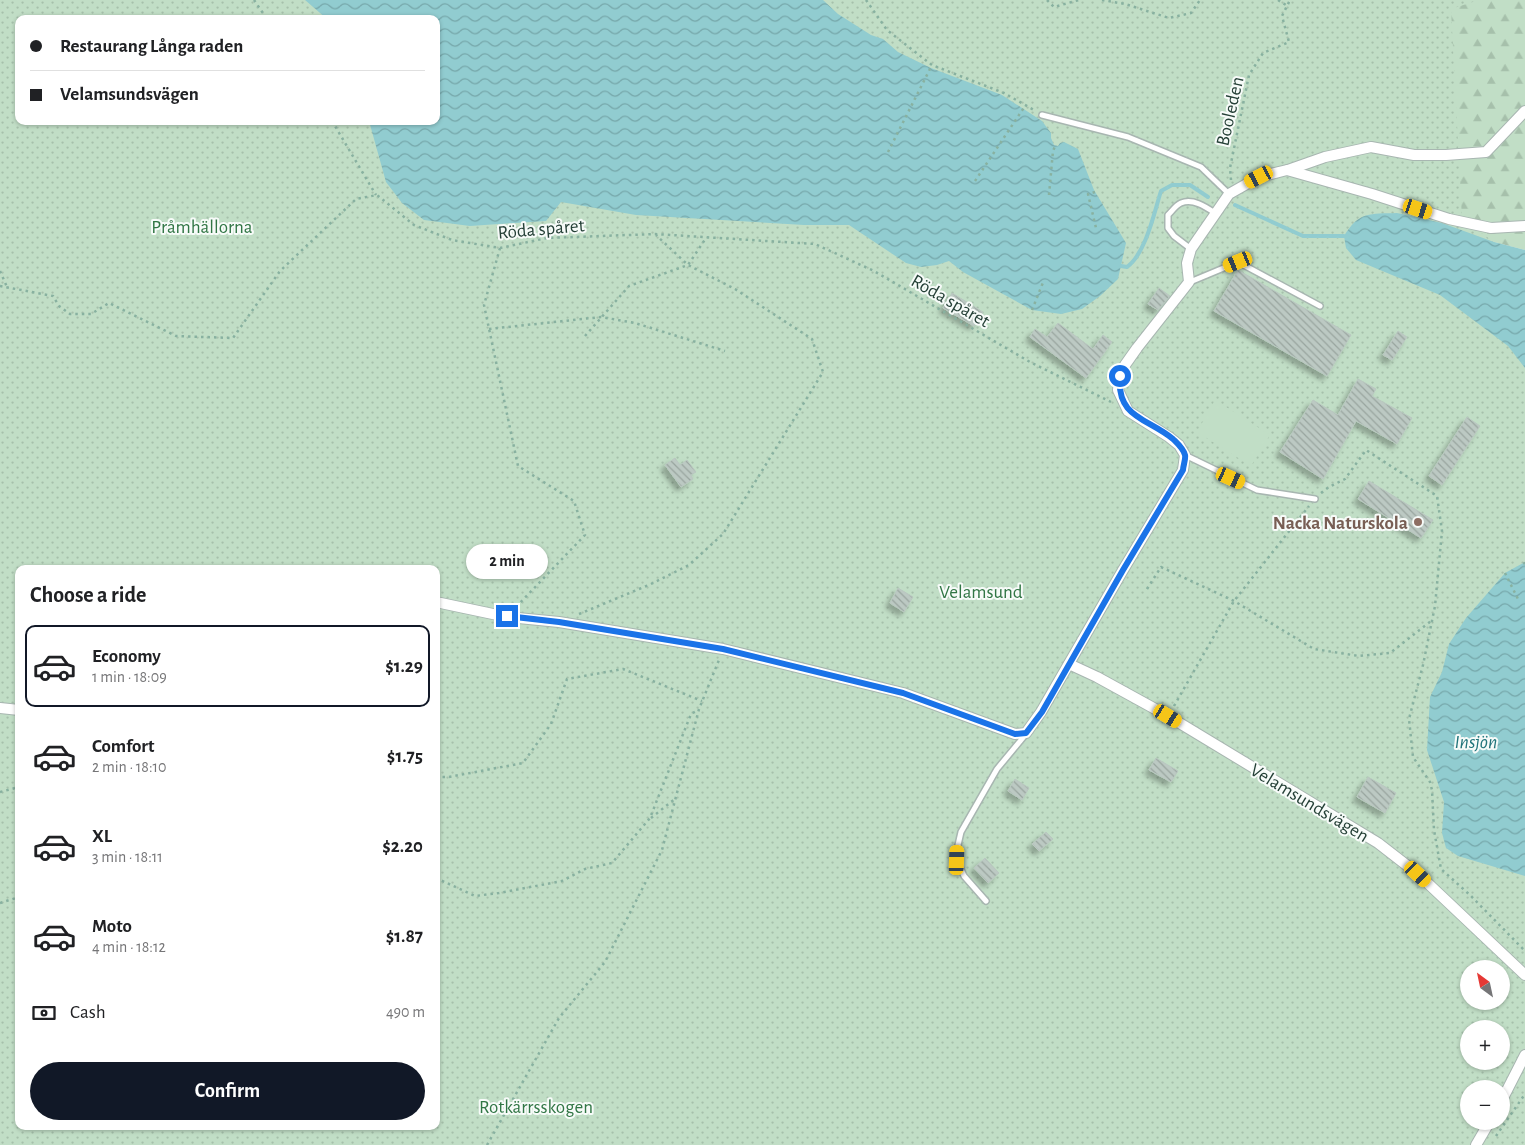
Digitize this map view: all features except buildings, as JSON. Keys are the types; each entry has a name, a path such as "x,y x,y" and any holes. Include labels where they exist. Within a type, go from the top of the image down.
{"street":[{"path":"440,603 507,616 559,622 723,649 903,693 1015,734 1026,733 1042,712 1183,470 1185,455 1179,445 1170,437 1128,411 1118,390 1120,376 1137,348 1189,282 1187,263 1190,250 1231,192 1259,177 1325,157 1371,147 1414,155 1446,156 1486,152 1525,111"},
{"path":"1287,170 1372,194 1449,220 1491,228 1525,226"},
{"name":"Velamsundsvägen","path":"1069,664 1097,677 1168,716 1378,843 1418,874 1525,975"},
{"path":"0,708 15,710"},
{"path":"1510,1084 1525,1055"},
{"path":"1476,1145 1485,1130"}],"lane":[{"path":"1042,115 1128,137 1201,167 1231,192"},
{"path":"1190,250 1168,228 1168,215 1180,204 1187,202 1194,202 1215,213"},
{"path":"1189,282 1238,262 1320,306"},
{"path":"1185,455 1257,490 1315,498"},
{"path":"986,901 964,876 957,860 961,832 997,769 1026,733"}],"path":[{"path":"254,0 264,15"},
{"path":"866,0 887,30 932,65 1004,93 1042,115"},
{"path":"1048,0 1054,7 1079,0"},
{"path":"1102,0 1125,4 1170,18 1191,13 1200,0"},
{"path":"1278,0 1286,4 1290,0"},
{"name":"Booleden","path":"1231,192 1230,168 1250,74 1263,52 1289,42 1282,16 1286,4"},
{"path":"888,152 932,65"},
{"path":"975,181 1025,106"},
{"name":"Röda spåret","path":"334,125 377,195 414,225 452,240 500,248 547,238 655,234 815,244 874,271 1030,362 1110,402"},
{"path":"1049,195 1053,151 1056,144"},
{"path":"1095,192 1088,194 1096,228"},
{"path":"0,286 53,296 58,306 70,314 92,314 108,303 176,336 233,338 280,271 356,199 377,195"},
{"path":"578,614 651,584 689,565 723,534 823,372 812,339 735,289 688,265 655,234"},
{"path":"585,336 629,286 688,265 706,238"},
{"path":"500,248 484,305 518,466 574,501 585,535 507,616"},
{"path":"0,271 7,287"},
{"path":"1032,310 1044,280"},
{"path":"489,329 601,317 635,323 725,351"},
{"path":"1168,716 1234,601 1315,498 1329,487 1345,479 1366,450 1437,496 1442,531 1435,606 1423,665 1409,719 1413,757 1430,782 1434,830 1441,868 1525,952"},
{"path":"1147,589 1161,567 1234,601 1314,649 1359,656 1390,653 1432,620"},
{"path":"1505,573 1518,599"},
{"path":"487,1145 559,1018 605,962 662,850 699,709 723,649"},
{"path":"440,778 523,762 551,724 567,679 623,668 702,701"},
{"path":"650,818 691,714 699,709"},
{"path":"0,792 15,788"},
{"path":"440,880 475,896 562,880 585,869 612,863 650,818 676,797"},
{"path":"0,903 15,898"},
{"path":"1494,1139 1525,1094"}],"green space":[{"name":"Velamsund","path":"0,0 1479,0 1451,9 1462,219 1494,242 1525,251 1525,1145 0,1145"},
{"path":"876,0 1525,0 1525,250 1494,242"},
{"path":"1215,400 1270,435 1251,466 1197,432"}],"water":[{"path":"305,0 823,0 838,14 871,35 883,39 898,52 931,68 1002,95 1042,121 1051,133 1054,145 1058,146 1064,142 1078,149 1094,190 1126,243 1118,279 1100,296 1082,309 1061,314 1032,310 963,272 949,261 921,267 906,263 849,225 804,225 636,215 561,202 546,221 470,226 424,220 402,203 386,182 370,125 440,125 440,15 322,15"},
{"path":"1397,213 1442,223 1494,242 1525,250 1525,368 1508,346 1440,295 1356,260 1346,248 1344,236 1349,228 1360,218 1372,214"},
{"name":"Insjön","path":"1525,562 1525,876 1458,856 1446,848 1442,833 1444,802 1427,750 1430,697 1442,672 1449,644 1466,618 1505,573"}],"waterway":[{"path":"1121,266 1127,267 1134,261 1144,243 1161,191 1172,185 1190,185 1208,197"},
{"path":"1235,205 1303,236 1344,236"}],"place":[{"name":"Nacka Naturskola","path":"1418,522"}],"route":[{"path":"507,616 559,622 723,649 903,693 1015,734 1026,733 1042,712 1183,470 1185,455 1179,445 1170,437 1128,411 1118,390 1120,376"}],"park label":[{"name":"Pråmhällorna","path":"202,226"},
{"name":"Rotkärrsskogen","path":"536,1106"}]}
